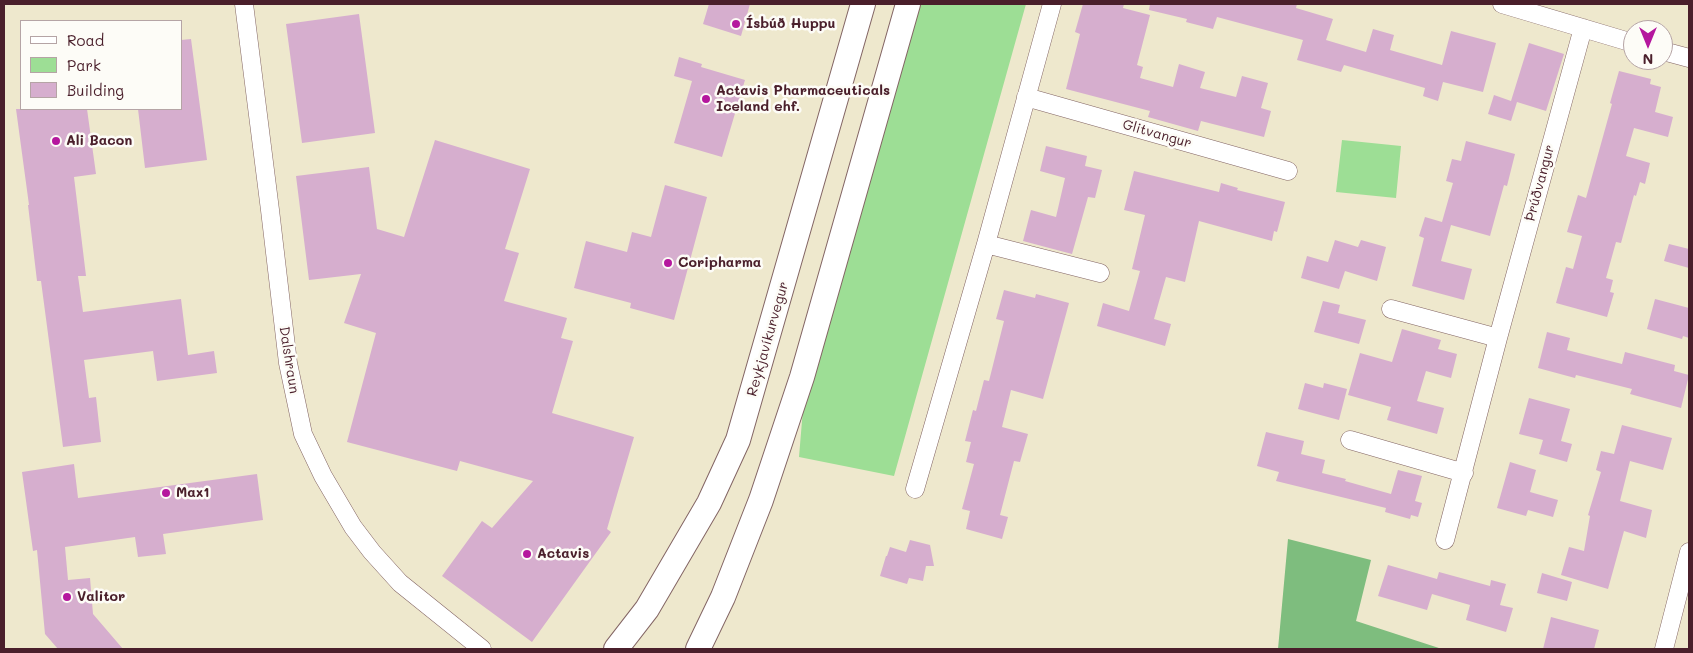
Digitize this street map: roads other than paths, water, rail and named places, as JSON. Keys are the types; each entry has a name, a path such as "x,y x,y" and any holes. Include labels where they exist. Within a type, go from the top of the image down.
{"main road":[{"name":"Reykjavíkurvegur","path":"616,649 652,601 709,502 738,440 864,4"},
{"path":"698,649 723,597 761,500 802,377 908,4"}],"street":[{"name":"Dalshraun","path":"244,4 288,363 303,434 323,476 353,527 372,552 400,583 482,649"},
{"path":"915,489 986,244 1052,4"},
{"path":"1502,4 1623,40"},
{"name":"Þrúðvangur","path":"1445,540 1583,28"},
{"path":"1673,54 1689,58"},
{"name":"Glitvangur","path":"1026,97 1288,171"},
{"path":"986,244 1100,273"},
{"path":"1391,309 1498,338"},
{"path":"1350,440 1464,473"},
{"path":"1664,649 1681,619 1689,552"}],"place":[{"name":"Ísbúð Huppu","path":"736,24"},
{"name":"Actavis Pharmaceuticals Iceland ehf.","path":"706,99"},
{"name":"Ali Bacon","path":"56,141"},
{"name":"Coripharma","path":"668,263"},
{"name":"Max1","path":"166,493"},
{"name":"Actavis","path":"527,554"},
{"name":"Valitor","path":"67,597"}]}
